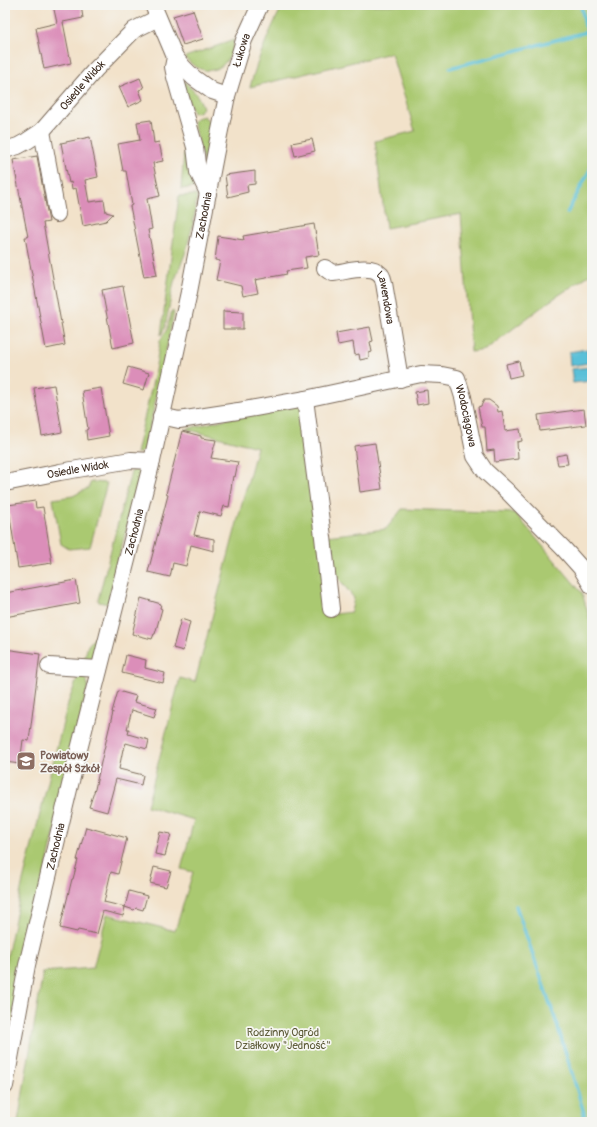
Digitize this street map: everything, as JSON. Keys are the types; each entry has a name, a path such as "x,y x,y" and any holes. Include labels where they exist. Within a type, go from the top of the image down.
{"street":[{"name":"Łukowa","path":"227,96 244,40 260,5"},
{"path":"155,12 175,57 183,67 212,91 227,96"},
{"name":"Osiedle Widok","path":"5,150 18,146 42,131 95,70 134,30 155,12"},
{"path":"175,57 173,67 195,147 198,172 208,193"},
{"name":"Zachodnia","path":"5,1086 28,958 71,780 152,461 189,292 227,96"},
{"path":"42,131 57,214"},
{"name":"Lawendowa","path":"326,268 333,273 371,269 378,271 382,275 400,379"},
{"name":"Wodociągowa","path":"161,416 179,420 238,412 421,374 442,375 457,378 463,397 475,456 485,471 508,492 564,549 581,568 592,586"},
{"path":"305,399 331,609"},
{"name":"Osiedle Widok","path":"5,483 85,467 131,460 152,461"},
{"path":"49,666 99,669"}],"green space":[{"path":"283,5 592,5 592,273 547,303 485,350 471,352 461,214 386,228 375,141 415,131 391,53 250,87 264,45"},
{"path":"234,40 229,58 217,69 200,69 189,62 185,57"},
{"path":"179,77 199,99 203,108 199,112 193,113"},
{"path":"204,116 209,122 211,130 204,165 193,121 196,118"},
{"path":"186,128 198,187 181,189"},
{"path":"197,195 193,224 185,254 174,282 165,327 161,335 179,196"},
{"path":"172,310 174,313 145,449 141,453 136,453 154,377 160,341 167,329"},
{"name":"Rodzinny Ogród Działkowy \"Jedność\"","path":"290,403 301,407 335,614 351,612 354,598 333,571 326,536 386,529 402,509 515,513 582,593 592,627 592,1122 18,1122 43,972 93,968 107,914 175,931 193,872 181,869 194,820 147,806 180,678 195,682 257,447 186,429"},
{"path":"135,470 141,475 108,604 99,602 98,600 131,472"},
{"path":"91,482 107,483 90,547 69,549 61,544 53,499 73,496 88,488"},
{"path":"104,614 95,654 93,657 84,660 88,645 99,633"},
{"path":"82,676 86,679 88,685 5,1049 5,967 22,885 68,703 77,679"}],"water":[{"path":"587,349 589,363 570,366 569,352"},
{"path":"590,367 591,381 573,383 571,369"}],"building":[{"path":"53,5 81,5 83,18 63,22 71,63 44,69 36,28 57,23"},
{"path":"193,10 203,39 183,45 173,16"},
{"path":"140,78 144,88 139,90 143,100 128,107 119,87"},
{"path":"151,120 154,143 159,142 163,161 153,163 160,196 147,199 152,229 148,230 157,275 144,277 130,206 132,205 126,171 123,171 118,144 140,140 137,122"},
{"path":"90,137 98,177 85,180 89,202 104,200 106,212 113,214 106,221 83,226 76,188 72,189 71,182 69,183 61,143"},
{"path":"312,139 315,151 295,156 292,143"},
{"path":"37,156 49,222 43,223 65,345 46,349 25,237 28,237 13,160"},
{"path":"255,171 255,184 247,185 248,192 228,197 225,175"},
{"path":"314,224 319,255 305,257 307,268 286,271 287,274 255,280 258,293 243,296 241,286 216,280 220,261 215,260 218,236 244,240 243,236"},
{"path":"123,286 134,343 113,348 102,290"},
{"path":"223,311 243,312 243,329 223,329"},
{"path":"370,327 373,341 370,342 372,352 369,353 369,358 360,360 359,354 355,355 353,342 338,345 336,333"},
{"path":"519,361 522,375 509,378 506,364"},
{"path":"128,367 149,373 144,390 123,384"},
{"path":"54,385 62,432 42,436 34,388"},
{"path":"101,388 109,436 87,440 86,430 88,429 82,391"},
{"path":"427,390 428,403 417,405 415,392"},
{"path":"484,400 489,400 497,406 498,412 502,411 505,431 520,429 522,441 517,442 518,459 495,462 494,450 487,451 485,427 482,427 478,407 481,406"},
{"path":"584,409 586,425 540,431 538,415"},
{"path":"182,431 201,436 201,438 216,440 211,458 238,462 235,477 233,476 229,507 224,506 221,516 200,511 194,535 214,539 214,551 191,545 186,566 173,563 170,577 148,572 168,495 166,494"},
{"path":"375,443 382,489 360,492 354,446"},
{"path":"566,454 568,464 558,465 556,456"},
{"path":"35,501 36,508 43,507 52,563 18,568 8,505"},
{"path":"76,580 80,603 5,617 5,593"},
{"path":"141,598 161,604 160,608 162,609 155,634 152,639 132,634"},
{"path":"181,619 190,622 183,651 173,648"},
{"path":"5,649 40,654 29,741 23,740 20,764 5,762"},
{"path":"126,655 146,660 145,668 165,673 163,683 122,673"},
{"path":"118,691 136,696 134,702 157,708 154,717 132,710 127,729 129,729 128,734 149,740 147,749 126,743 123,749 119,769 143,775 141,785 116,779 107,812 89,807 95,789"},
{"path":"86,827 127,838 118,874 111,872 104,902 125,907 123,916 103,911 97,934 78,930 77,932 60,928"},
{"path":"160,832 171,834 165,856 155,854"},
{"path":"154,867 171,871 166,887 150,883"},
{"path":"129,891 147,896 143,910 136,908 134,910 125,907"}],"waterway":[{"path":"581,5 585,26 592,33"},
{"path":"450,68 590,31"},
{"path":"567,213 592,166"},
{"path":"516,906 556,1021 584,1113 584,1122"}],"place":[{"name":"Powiatowy Zespół Szkół","path":"26,761"}]}
